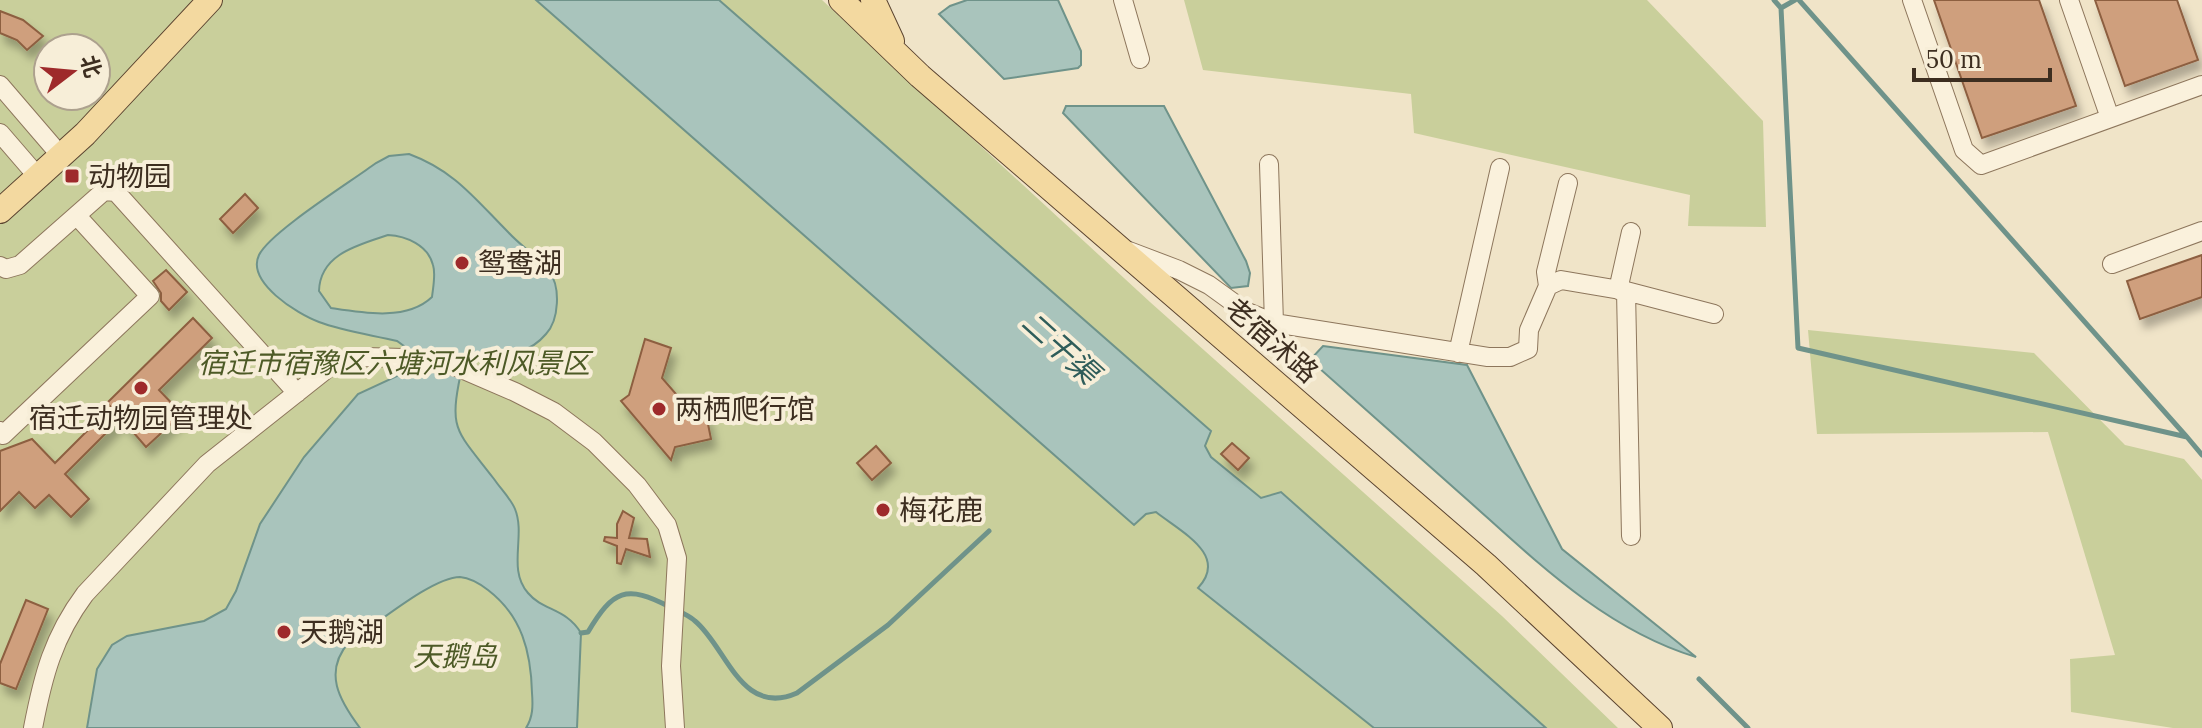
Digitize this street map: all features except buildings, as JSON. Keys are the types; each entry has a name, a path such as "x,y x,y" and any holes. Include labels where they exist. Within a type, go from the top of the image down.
{"main road":[{"path":"0,211 85,134 210,0"},
{"name":"老宿沭路","path":"841,0 900,57 1486,565 1660,728"},
{"path":"873,0 900,57"}],"street":[{"path":"1123,0 1140,59"},
{"path":"1912,0 1964,150 1981,165 2202,85"},
{"path":"2069,0 2110,118"},
{"path":"0,85 61,156"},
{"path":"0,133 38,177"},
{"path":"1269,164 1274,323"},
{"path":"1458,353 1500,168"},
{"path":"1119,247 1179,270 1209,285 1245,311 1274,323 1458,353 1510,357 1528,349 1529,330 1548,286 1546,272 1568,183"},
{"path":"0,266 6,269 20,265 104,191 116,192 297,393"},
{"path":"0,431 3,435 150,296 77,216"},
{"path":"2112,264 2202,231"},
{"path":"1631,232 1622,291 1631,536"},
{"path":"1548,286 1561,280 1622,291 1714,314"},
{"path":"33,728 48,662 67,618 85,594 207,464 332,365 365,357 403,358 457,367 515,392 554,412 594,442 637,485 667,525 677,558 671,666 675,728"}],"green space":[{"name":"宿迁市宿豫区六塘河水利风景区","path":"0,0 822,0 1150,302 1502,616 1618,728 0,728"},
{"path":"1184,0 1647,0 1763,121 1766,227 1688,226 1690,195 1414,133 1411,94 1203,70"},
{"path":"1808,330 2034,353 2125,445 2184,459 2202,480 2202,728 2173,728 2071,712 2070,659 2115,655 2048,432 1817,434"}],"water":[{"name":"二干渠","path":"536,0 719,0 1211,431 1205,446 1211,457 1261,498 1281,492 1546,728 1374,728 1198,588 1206,576 1208,565 1205,555 1188,536 1156,512 1146,514 1134,525"},
{"path":"967,0 1058,0 1081,51 1081,65 1078,68 1004,79 939,14"},
{"path":"1066,106 1164,106 1246,261 1250,273 1248,286 1231,288 1063,113"},
{"path":"409,154 452,178 540,261 553,278 557,294 556,312 546,334 524,350 480,355 463,363 456,416 463,437 515,509 522,584 534,599 562,614 581,633 577,728 526,728 532,707 529,663 517,623 500,600 488,590 468,578 460,577 448,579 419,593 349,642 341,653 337,664 337,686 360,728 87,728 97,669 112,645 127,636 204,621 226,609 236,591 260,524 304,457 358,394 408,371 404,346 397,341 338,328 310,318 266,286 257,265 259,255 279,233 389,156","holes":["388,235 415,243 430,258 434,273 432,297 422,305 397,312 370,313 331,308 319,291 321,278 333,260 365,243"]},
{"path":"1323,346 1467,365 1562,549 1696,657 1633,630 1604,612 1522,549 1310,360"}],"waterway":[{"path":"1774,0 1781,8 1798,348 2187,437 2202,455"},
{"path":"1781,8 1795,0"},
{"path":"1799,0 2186,436"},
{"path":"679,611 706,632 748,688 762,696 778,698 797,693 888,625 989,531"},
{"path":"581,633 588,632 605,607 622,595 642,595 670,607"},
{"path":"1699,679 1748,728"}],"place":[{"name":"动物园","path":"72,176"},
{"name":"鸳鸯湖","path":"462,263"},
{"name":"宿迁动物园管理处","path":"141,388"},
{"name":"两栖爬行馆","path":"659,409"},
{"name":"梅花鹿","path":"883,510"},
{"name":"天鹅湖","path":"284,632"}],"park label":[{"name":"天鹅岛","path":"455,656"}]}
